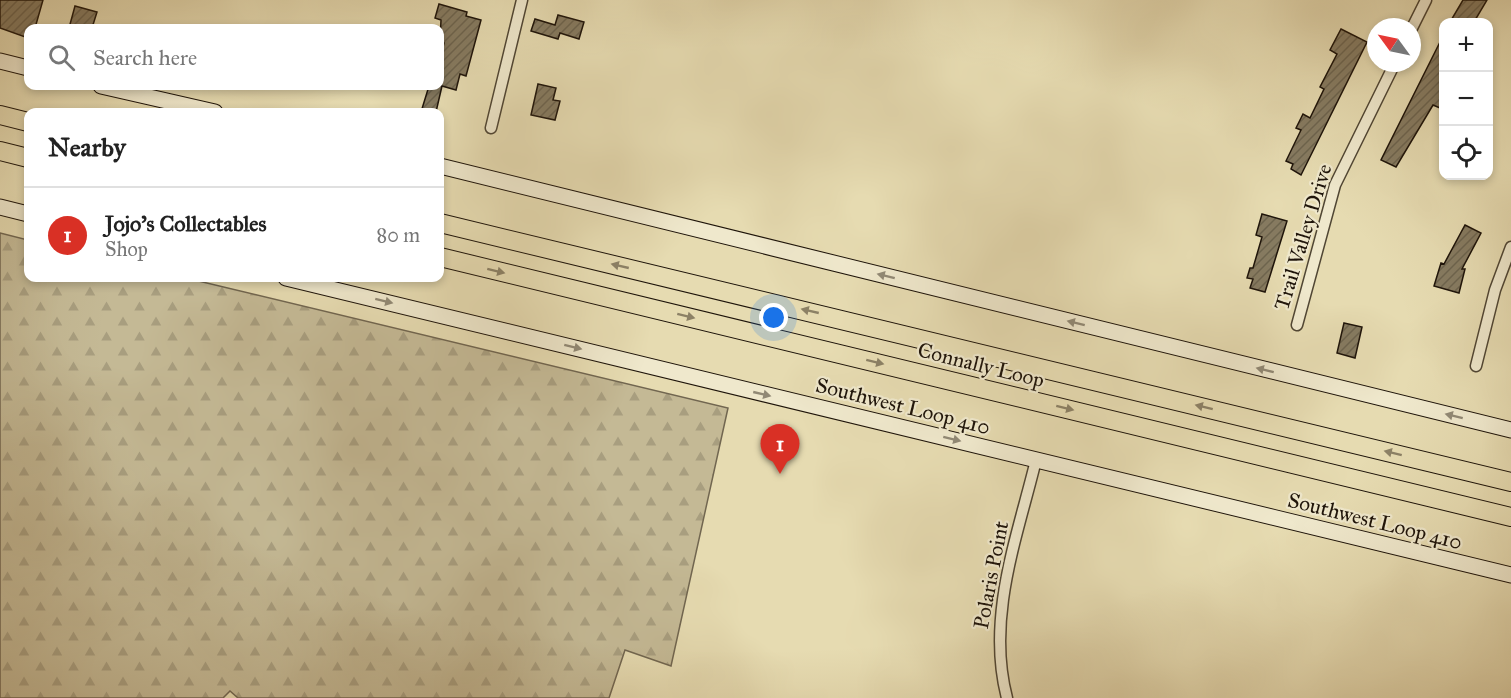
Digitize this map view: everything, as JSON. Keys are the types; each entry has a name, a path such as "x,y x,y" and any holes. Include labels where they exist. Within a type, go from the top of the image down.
{"highway":[{"path":"0,115 24,121"},
{"path":"0,151 24,157"},
{"name":"Connally Loop","path":"444,224 1511,482"},
{"name":"Connally Loop","path":"444,258 1511,517"}],"main road":[{"path":"0,61 24,67"},
{"path":"119,90 197,108"},
{"path":"444,167 1511,430"},
{"path":"0,207 24,213"},
{"name":"Southwest Loop 410","path":"302,282 1511,575"}],"street":[{"path":"491,128 522,0"},
{"path":"1417,18 1426,0"},
{"name":"Trail Valley Drive","path":"1297,325 1335,185 1391,72"},
{"path":"1476,366 1495,290 1511,247"},
{"name":"Polaris Point","path":"1007,698 998,643 1000,614 1036,460"}],"green space":[{"path":"0,233 24,239 24,282 203,282 728,408 671,666 625,650 609,698 238,698 230,691 223,698 0,698"}],"building":[{"path":"0,0 43,0 36,24 24,24 24,37 0,28"},
{"path":"1463,0 1487,0 1476,18 1452,18"},
{"path":"439,4 467,12 466,16 481,20 466,76 460,74 456,90 444,87 444,24 435,18"},
{"path":"75,6 97,12 93,24 70,24"},
{"path":"558,15 584,22 579,39 560,33 558,39 531,31 535,19 555,25"},
{"path":"1341,29 1367,42 1301,175 1291,169 1293,164 1286,161 1301,130 1296,128 1303,114 1310,118 1324,89 1320,87 1337,54 1330,50"},
{"path":"1439,44 1439,108 1433,105 1396,167 1381,160"},
{"path":"538,84 556,88 553,100 560,101 555,120 531,115"},
{"path":"428,90 441,90 437,108 422,108"},
{"path":"1262,214 1287,221 1265,292 1250,288 1253,279 1247,278 1250,268 1253,268 1262,237 1256,235"},
{"path":"1465,225 1481,233 1462,269 1465,269 1459,293 1434,286 1441,263 1444,264"},
{"path":"1344,323 1362,327 1355,358 1337,353"}],"place":[{"name":"Jojo's Collectables","path":"780,474"}]}
